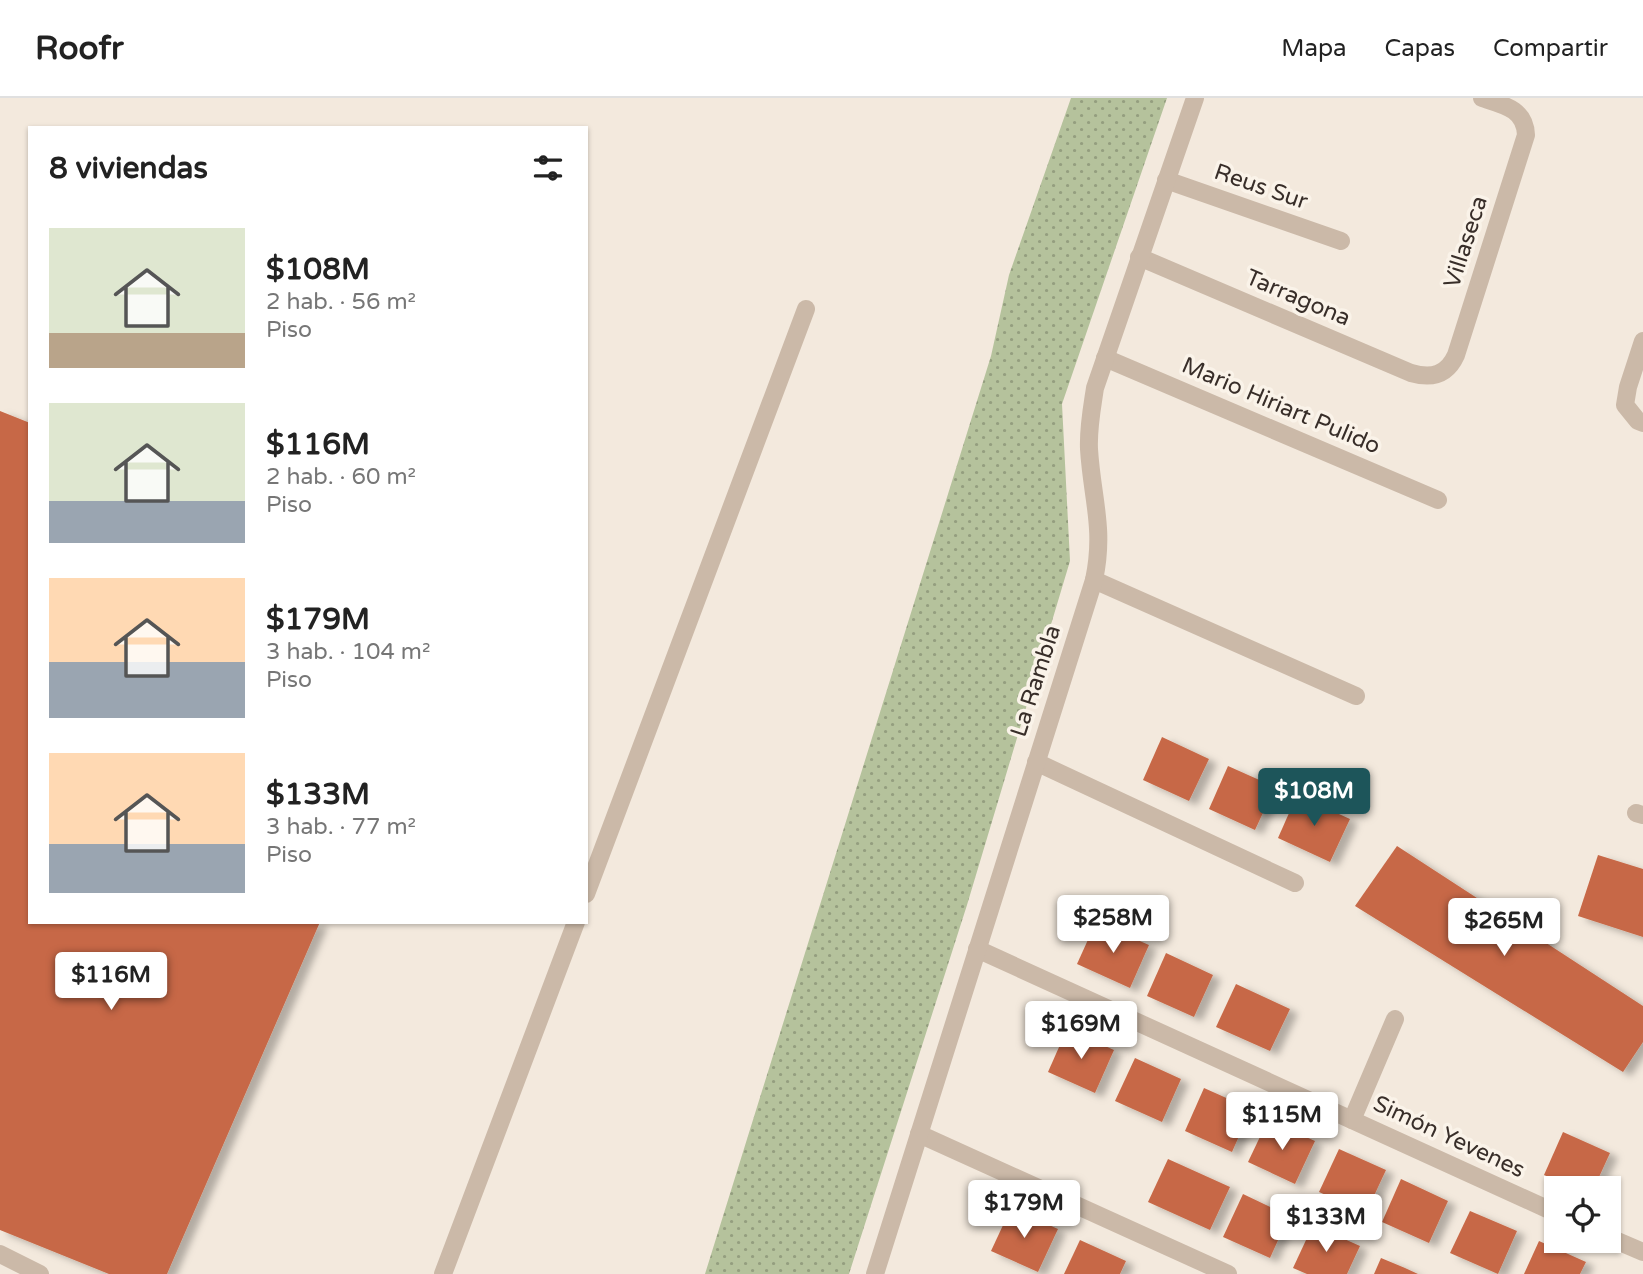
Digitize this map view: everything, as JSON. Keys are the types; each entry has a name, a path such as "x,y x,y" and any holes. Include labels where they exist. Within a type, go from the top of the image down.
{"street":[{"name":"La Rambla","path":"875,1274 1094,580 1100,533 1089,447 1095,388 1195,98"},
{"name":"Villaseca","path":"1439,374 1452,363 1524,143 1526,127 1523,119 1511,108 1482,98"},
{"name":"Reus Sur","path":"1166,180 1341,240"},
{"name":"Tarragona","path":"1139,257 1411,373 1430,377 1439,374"},
{"path":"588,889 806,310"},
{"path":"1643,341 1625,405 1638,421 1643,423"},
{"name":"Mario Hiriart Pulido","path":"1105,358 1438,500"},
{"path":"1094,580 1356,696"},
{"path":"1036,762 1295,883"},
{"path":"443,1274 575,924"},
{"name":"Simón Yevenes","path":"977,949 1544,1208"},
{"path":"1352,1120 1395,1019"},
{"path":"919,1134 1228,1274"},
{"path":"1621,1243 1643,1252"},
{"path":"0,1254 40,1274"}],"green space":[{"path":"1071,98 1167,98 1062,404 1070,561 967,905 849,1274 705,1274 991,356 1009,275"}],"building":[{"path":"0,411 28,422 28,924 319,924 167,1274 109,1274 0,1230"},
{"path":"1162,737 1209,759 1189,801 1143,780"},
{"path":"1228,766 1275,787 1255,830 1209,809"},
{"path":"1297,795 1350,819 1330,862 1278,838"},
{"path":"1397,846 1643,1006 1643,1042 1623,1072 1355,906"},
{"path":"1598,855 1643,869 1643,937 1578,916"},
{"path":"1096,922 1149,945 1130,988 1077,964"},
{"path":"1166,953 1213,975 1194,1017 1147,996"},
{"path":"1236,984 1290,1009 1270,1051 1216,1027"},
{"path":"1067,1029 1114,1050 1095,1093 1048,1072"},
{"path":"1135,1058 1181,1079 1162,1122 1115,1101"},
{"path":"1204,1088 1251,1109 1232,1152 1185,1131"},
{"path":"1268,1120 1315,1141 1295,1184 1248,1162"},
{"path":"1563,1132 1610,1153 1599,1176 1544,1175"},
{"path":"1339,1149 1386,1170 1366,1213 1319,1192"},
{"path":"1168,1159 1230,1187 1210,1230 1148,1202"},
{"path":"1401,1179 1448,1201 1429,1243 1382,1222"},
{"path":"1243,1194 1289,1216 1270,1258 1223,1237"},
{"path":"1011,1208 1058,1229 1038,1272 991,1251"},
{"path":"1470,1211 1517,1231 1498,1274 1450,1253"},
{"path":"1313,1225 1360,1246 1347,1274 1307,1274 1293,1268"},
{"path":"1080,1240 1126,1261 1120,1274 1064,1274"},
{"path":"1539,1241 1544,1243 1544,1253 1566,1253 1586,1262 1580,1274 1524,1274"},
{"path":"1381,1258 1405,1268 1418,1274 1374,1274"}]}
